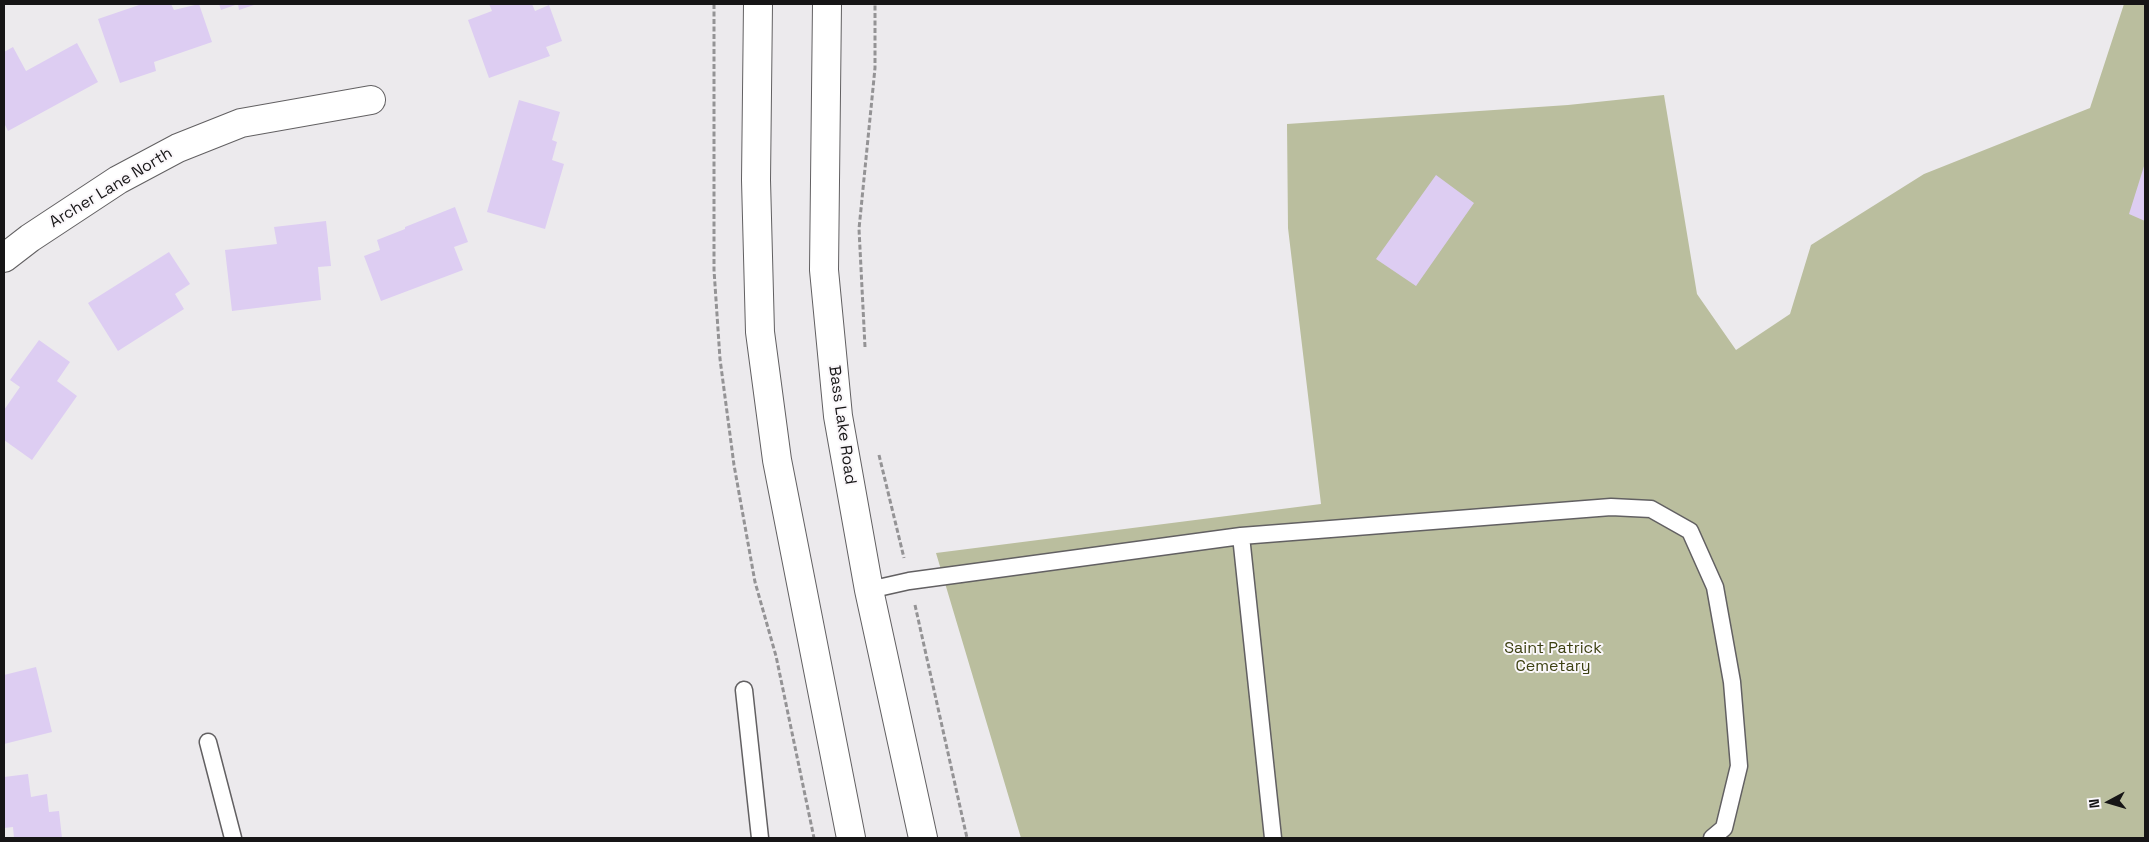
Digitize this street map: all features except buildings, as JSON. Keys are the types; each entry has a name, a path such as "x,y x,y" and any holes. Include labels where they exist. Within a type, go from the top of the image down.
{"main road":[{"path":"758,4 756,180 760,332 777,460 851,838"},
{"name":"Bass Lake Road","path":"827,4 824,270 838,416 869,590 923,838"},
{"name":"Archer Lane North","path":"4,258 30,238 118,180 178,148 241,123 371,100"}],"lane":[{"path":"869,590 909,581 1241,536 1611,507 1651,509 1690,532 1715,587 1732,682 1739,766 1724,828 1712,838"},
{"path":"1241,536 1273,838"},
{"path":"744,690 760,838"},
{"path":"208,742 233,838"}],"path":[{"path":"865,355 858,229 875,68 876,4"},
{"path":"878,451 906,565"},
{"path":"913,596 967,838"}],"green space":[{"name":"Saint Patrick Cemetary","path":"2124,4 2145,4 2145,838 1021,838 936,553 1321,504 1288,228 1287,124 1568,105 1664,95 1697,294 1736,350 1790,314 1811,245 1924,174 2090,108"}]}
